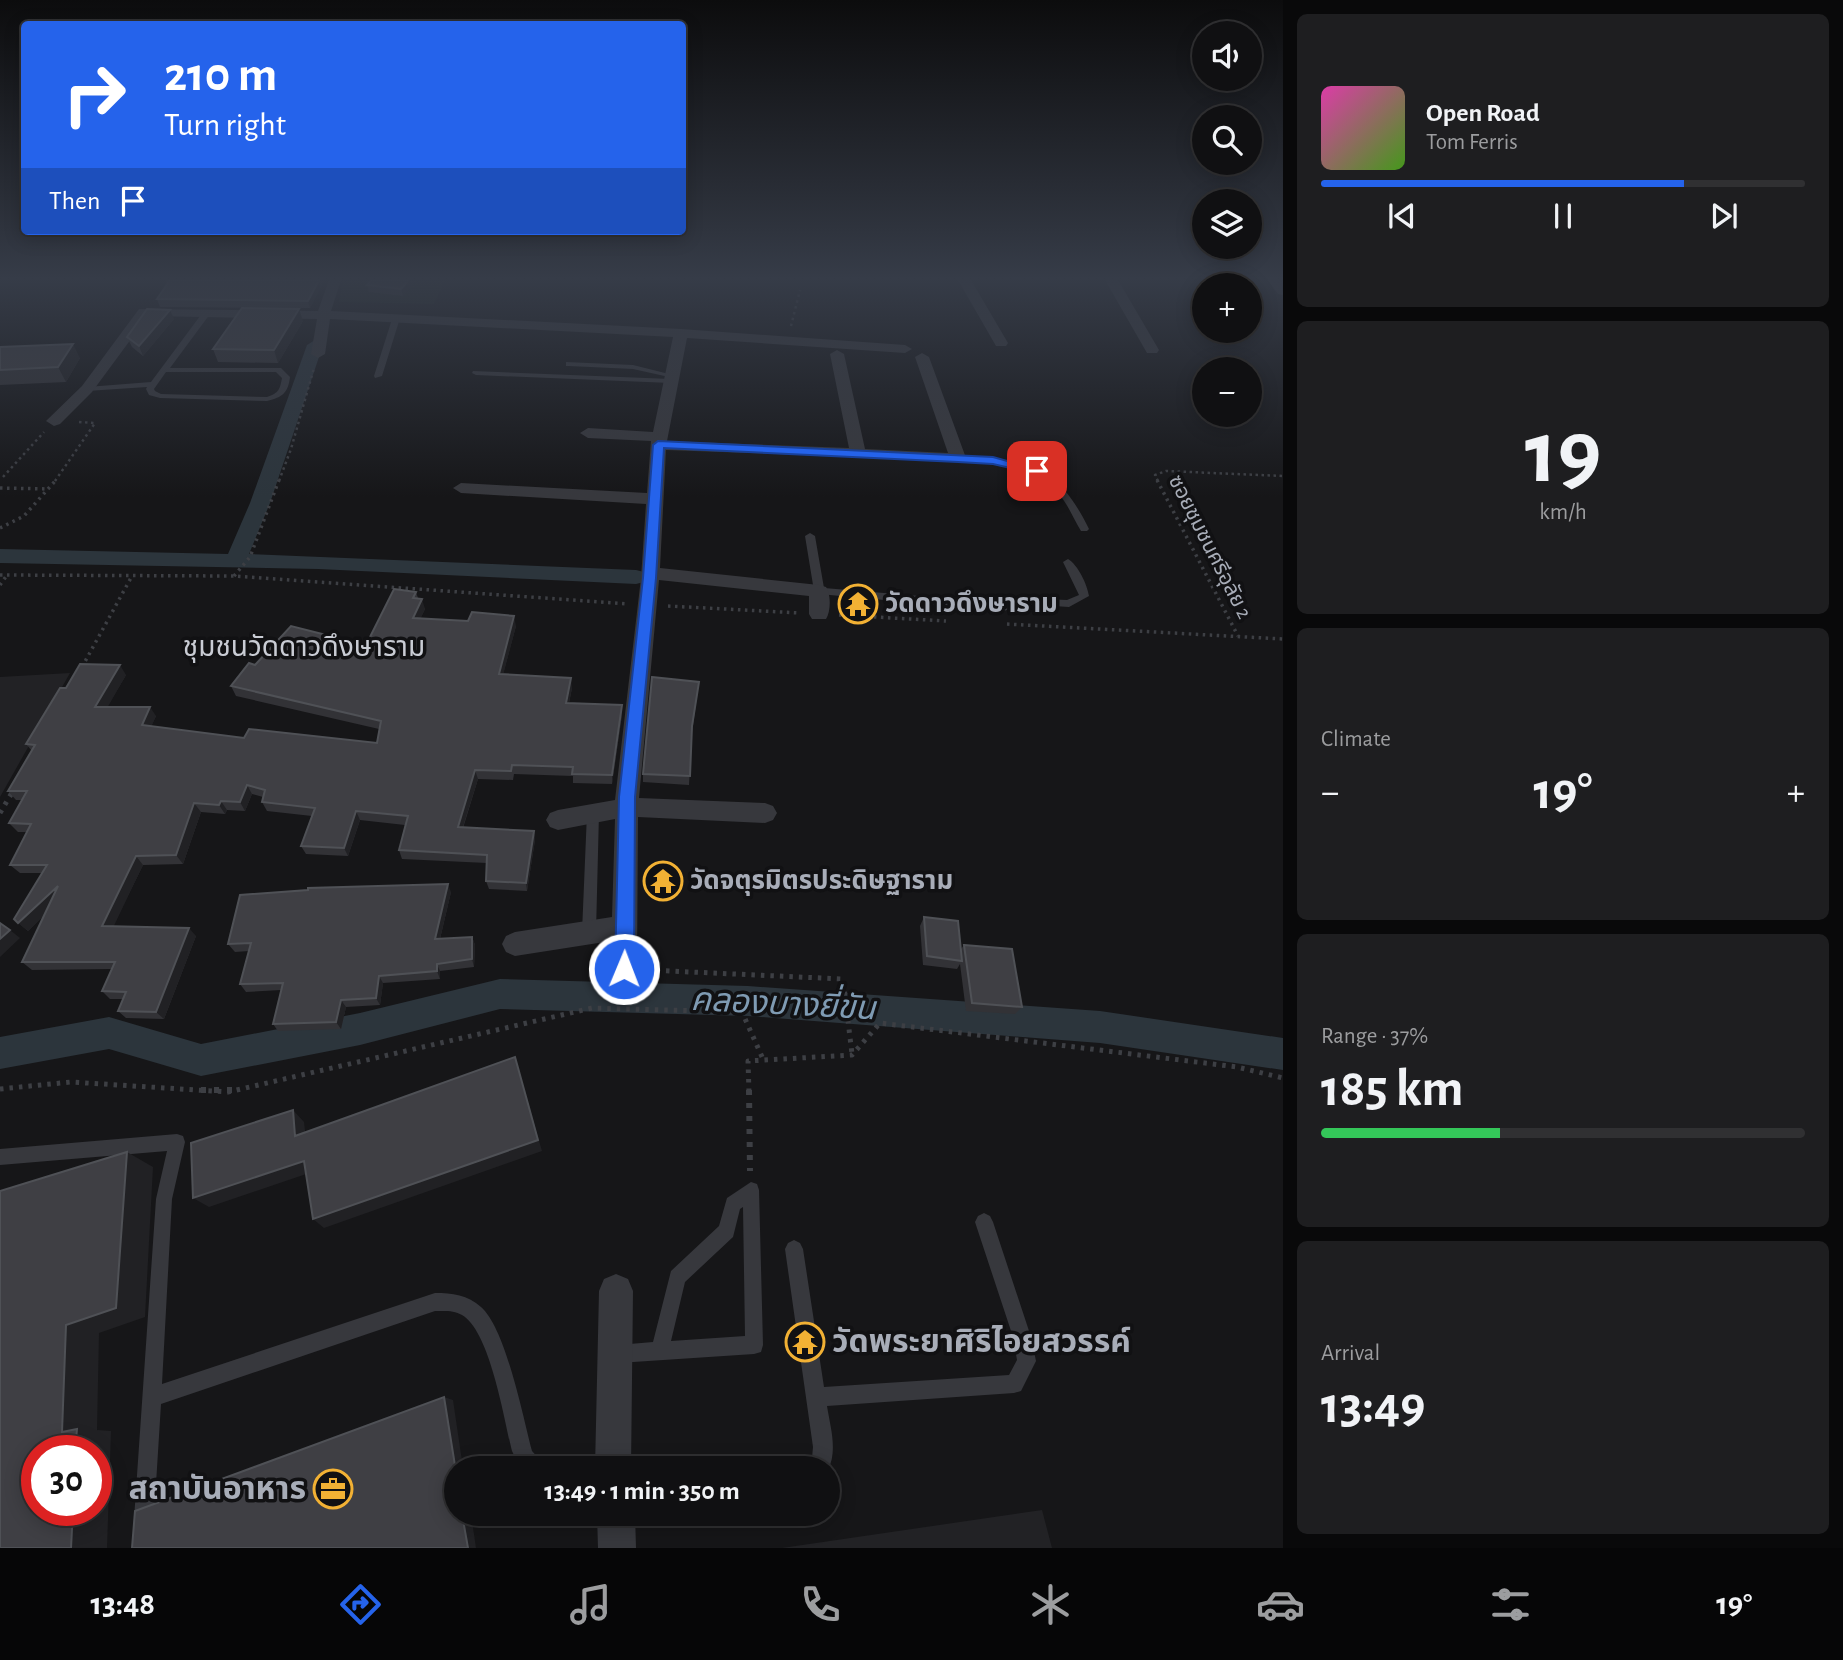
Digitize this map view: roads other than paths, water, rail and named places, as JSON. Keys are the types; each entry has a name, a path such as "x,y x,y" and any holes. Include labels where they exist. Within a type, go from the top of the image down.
{"street":[{"path":"54,421 87,389 115,352"},
{"path":"624,969 627,807 650,573 659,441 677,352"},
{"path":"837,354 858,453"},
{"path":"588,433 659,441 958,458 922,357"},
{"path":"461,488 655,499"},
{"path":"650,573 819,591 819,614"},
{"path":"558,820 627,807 765,813"},
{"path":"516,944 625,927"},
{"path":"613,1456 616,1291"},
{"path":"616,1526 617,1548"}],"lane":[{"path":"165,370 278,370 286,377 284,390 278,396 267,399 160,396 150,389 178,352"},
{"path":"378,376 385,352"},
{"path":"569,364 633,367 672,378"},
{"path":"476,373 672,378"},
{"path":"87,389 154,384"},
{"path":"958,458 993,461 1037,471 1060,487 1075,507 1084,529"},
{"path":"810,536 819,591 1004,607 1022,601 1069,604 1084,596 1068,562"},
{"path":"589,932 593,813"},
{"path":"0,1157 177,1142 164,1199 142,1548"},
{"path":"615,1354 754,1345 751,1190 733,1204 727,1231 677,1277 660,1351"},
{"path":"815,1397 1014,1384 1027,1361 1022,1337 984,1222"},
{"path":"794,1249 822,1456"},
{"path":"152,1397 435,1302 452,1300 478,1316 491,1334 524,1456"}],"waterway":[{"path":"236,560 260,503 312,352"},
{"path":"0,556 318,562 636,577"},
{"name":"คลองบางยี่ขัน","path":"0,1053 109,1033 201,1060 360,1029 500,994 748,1001 1100,1027 1283,1054"}],"place":[{"name":"วัดดาวดึงษาราม","path":"858,604"},
{"name":"วัดจตุรมิตรประดิษฐาราม","path":"663,881"},
{"name":"วัดพระยาศิริไอยสวรรค์","path":"805,1342"},
{"name":"สถาบันอาหาร","path":"333,1489"}],"district":[{"name":"ชุมชนวัดดาวดึงษาราม","path":"304,648"}]}
